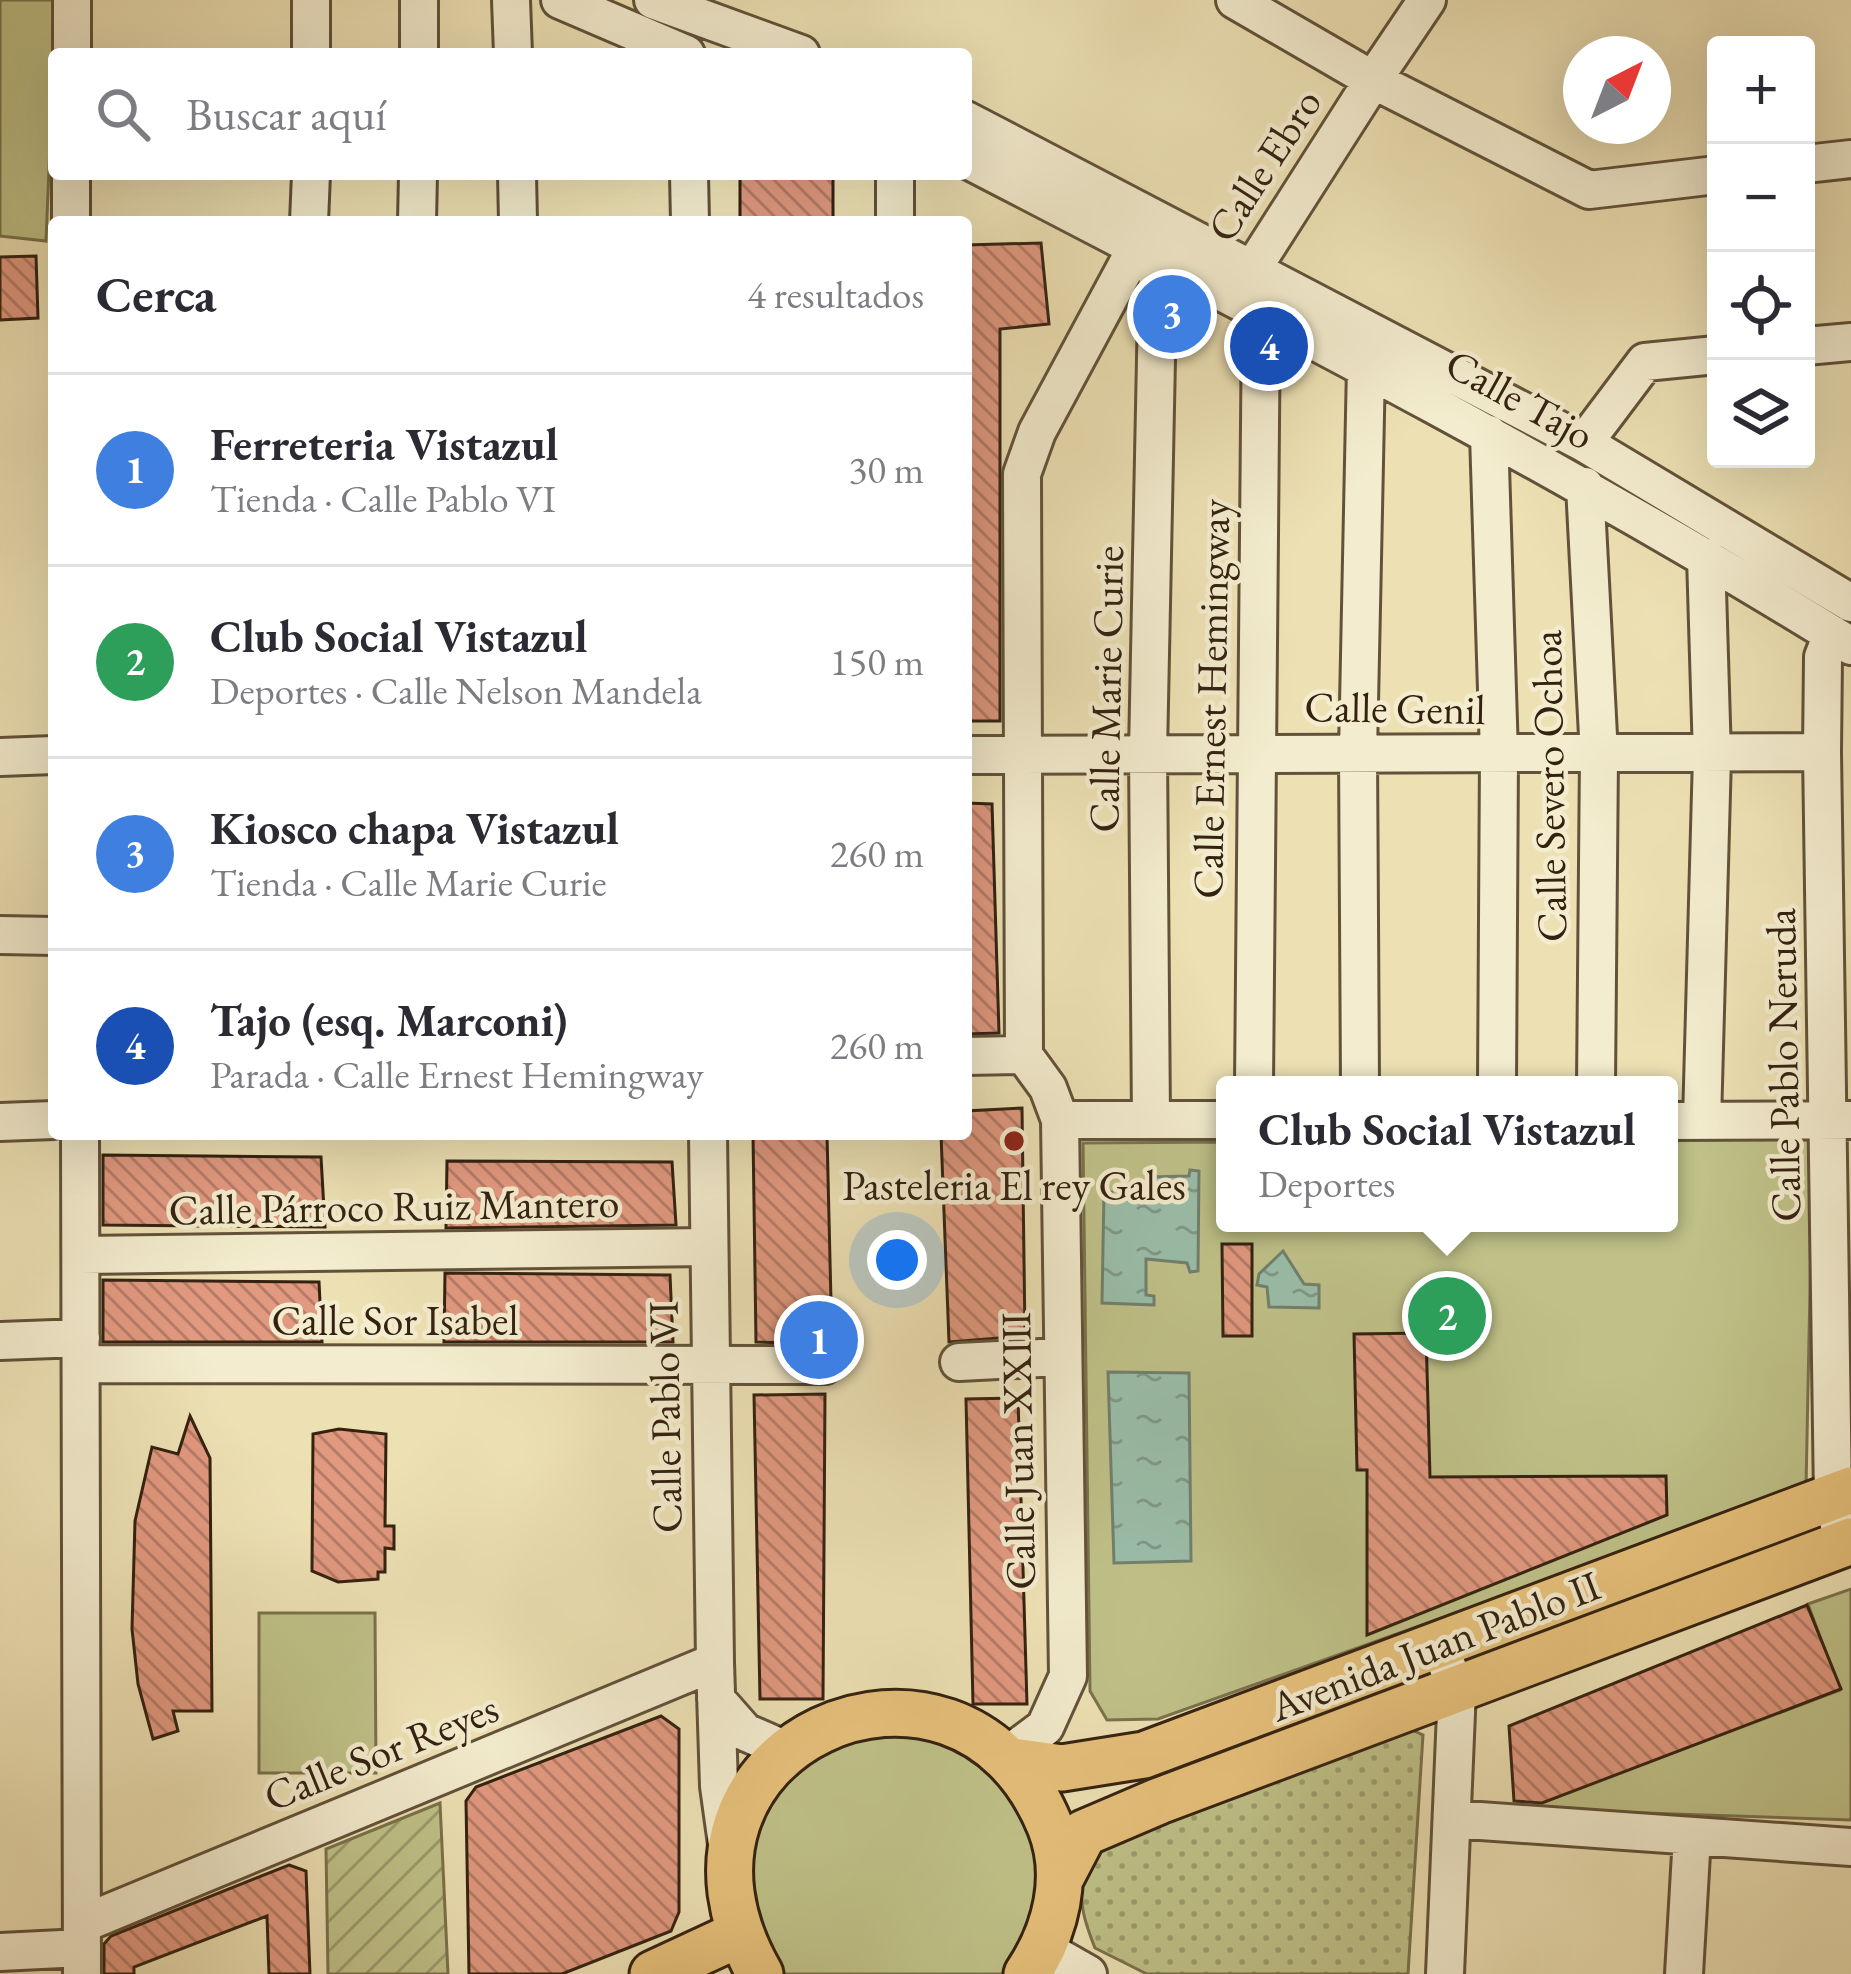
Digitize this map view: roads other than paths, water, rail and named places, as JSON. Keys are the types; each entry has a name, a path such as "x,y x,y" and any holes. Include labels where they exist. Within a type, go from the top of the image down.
{"main road":[{"name":"Avenida Juan Pablo II","path":"1009,1758 1062,1768 1144,1755 1842,1494"},
{"name":"Avenida Juan Pablo II","path":"1060,1879 1084,1833 1847,1542"},
{"path":"653,1974 748,1955 728,1895 728,1855 739,1815 758,1780 787,1750 827,1725 885,1712 921,1714 966,1729 1009,1758 1038,1796 1054,1836 1060,1879 1035,1962"}],"street":[{"path":"72,0 72,48"},
{"path":"311,0 311,48"},
{"path":"419,0 419,48"},
{"path":"512,0 513,48"},
{"path":"560,0 672,48"},
{"path":"653,0 703,9 788,48"},
{"path":"1234,0 1373,80 1588,190 1707,176"},
{"name":"Calle Ebro","path":"1248,294 1373,80 1426,0"},
{"name":"Calle Tajo","path":"972,124 1149,242"},
{"path":"1815,163 1851,159"},
{"name":"Calle Tajo","path":"972,163 1149,242 1248,294 1366,366 1706,557 1844,627"},
{"path":"71,180 71,216"},
{"path":"309,216 311,180"},
{"path":"417,216 418,180"},
{"path":"517,180 518,216"},
{"path":"689,180 690,216"},
{"path":"895,180 895,216"},
{"path":"1149,242 1037,432 1022,474 1024,1055 1048,1088 1060,1120 1216,1120"},
{"name":"Calle Marie Curie","path":"1149,242 1151,1120"},
{"name":"Calle Tajo","path":"1248,294 1584,443 1844,627"},
{"name":"Calle Ernest Hemingway","path":"1248,294 1255,1076"},
{"path":"1815,345 1851,342"},
{"path":"1584,443 1645,362 1707,356"},
{"path":"1360,1076 1358,752 1366,366"},
{"path":"1489,434 1499,754 1497,1076"},
{"name":"Calle Severo Ochoa","path":"1585,486 1599,755 1596,1076"},
{"path":"1706,557 1712,756 1685,1121 1841,1120"},
{"name":"Calle Pablo Neruda","path":"1844,627 1823,656 1822,752 1841,1120 1842,1494 1847,1542"},
{"name":"Calle Genil","path":"972,754 1254,751 1712,756 1822,752"},
{"path":"0,757 48,755"},
{"path":"0,935 48,936"},
{"path":"972,1056 1024,1055"},
{"path":"0,1122 48,1120"},
{"name":"Calle Juan XXIII","path":"1009,1758 1045,1727 1068,1676 1060,1120"},
{"path":"80,1140 82,1949"},
{"name":"Calle Pablo VI","path":"708,1140 715,1680 718,1786 728,1855"},
{"name":"Calle Párroco Ruiz Mantero","path":"81,1255 708,1247"},
{"name":"Calle Sor Isabel","path":"0,1341 81,1351 825,1365"},
{"path":"959,1362 1060,1357"},
{"path":"1438,1646 1457,1689 1445,1974"},
{"path":"715,1680 745,1732 787,1750"},
{"name":"Calle Sor Reyes","path":"0,1952 82,1949 715,1680"},
{"path":"1452,1820 1851,1847"},
{"path":"1684,1974 1692,1836"},
{"path":"1035,1962 1088,1974"}],"water":[{"path":"1190,1170 1199,1171 1198,1271 1190,1272 1187,1263 1146,1259 1146,1295 1154,1296 1154,1305 1102,1303 1104,1191 1112,1192 1113,1200 1149,1200 1149,1177 1189,1176"},
{"path":"1283,1251 1304,1284 1319,1285 1319,1308 1269,1307 1267,1287 1257,1285 1259,1274"},
{"path":"1108,1372 1189,1373 1191,1561 1114,1563"}],"place":[{"name":"Kiosco chapa Vistazul","path":"1172,314"},
{"name":"Tajo (esq. Marconi)","path":"1269,346"},
{"name":"Pasteleria El rey Gales","path":"1014,1141"},
{"name":"Club Social Vistazul","path":"1447,1316"},
{"name":"Ferreteria Vistazul","path":"819,1340"}]}
